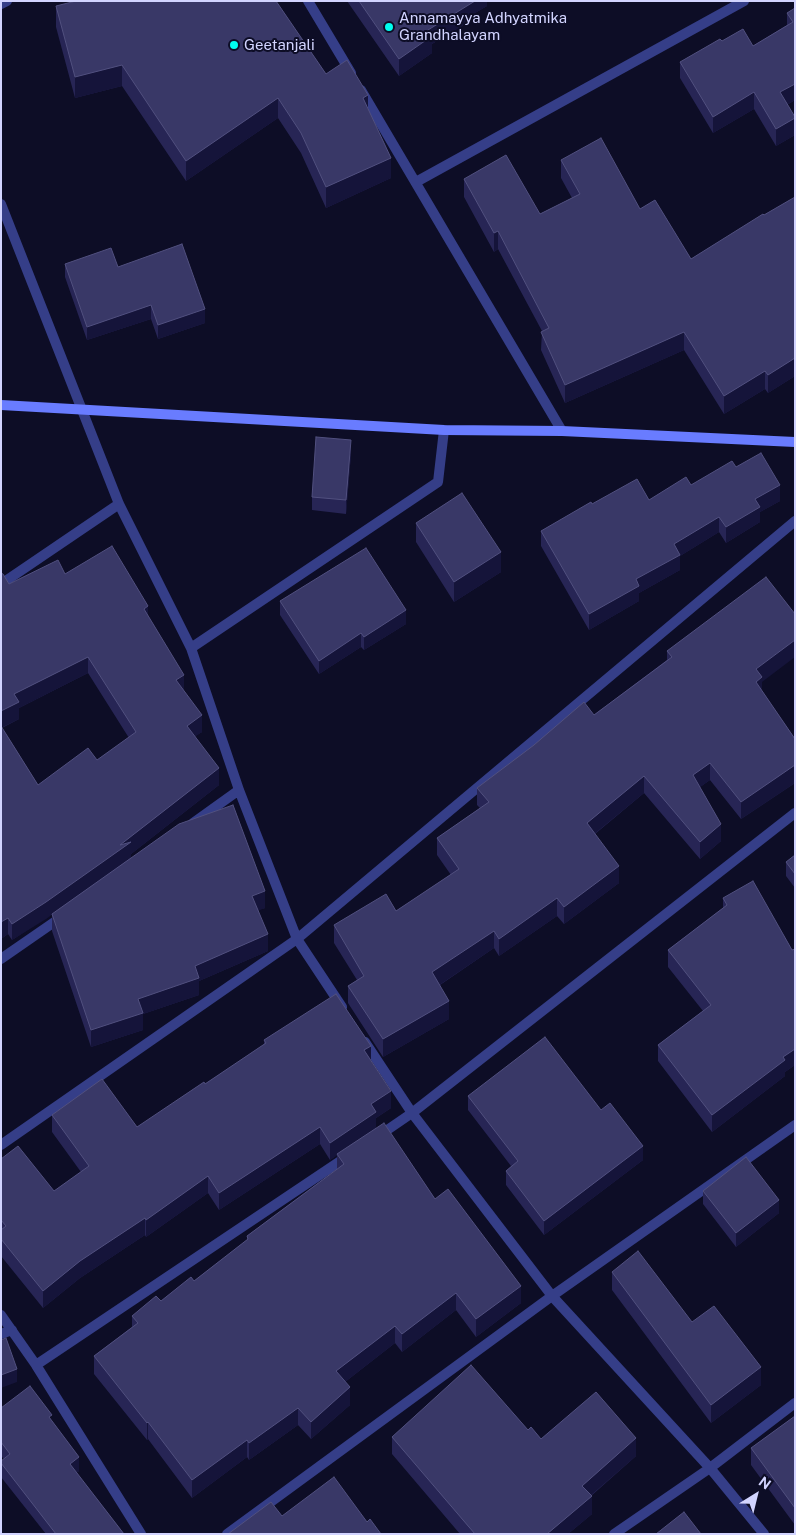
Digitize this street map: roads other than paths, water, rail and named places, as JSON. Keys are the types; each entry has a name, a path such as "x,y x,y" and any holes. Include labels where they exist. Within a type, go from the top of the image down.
{"street":[{"path":"1,4 7,1"},
{"path":"308,1 562,431"},
{"path":"416,182 744,1"},
{"path":"1,204 119,504 191,648 239,790 297,939 346,1014"},
{"path":"1,405 444,430 562,431 795,442"},
{"path":"191,648 438,482 444,430"},
{"path":"1,584 119,504"},
{"path":"1,1145 297,939 795,521"},
{"path":"184,829 239,790"},
{"path":"371,1140 412,1113 795,813"},
{"path":"1,960 75,908"},
{"path":"357,1030 412,1113 552,1296 710,1468 764,1534"},
{"path":"227,1534 552,1296 795,1125"},
{"path":"36,1365 355,1152"},
{"path":"1,1315 36,1365 141,1534"},
{"path":"1,1334 12,1330"},
{"path":"614,1534 710,1468 795,1402"}],"place":[{"name":"Annamayya Adhyatmika Grandhalayam","path":"389,27"},
{"name":"Geetanjali","path":"234,45"}]}
